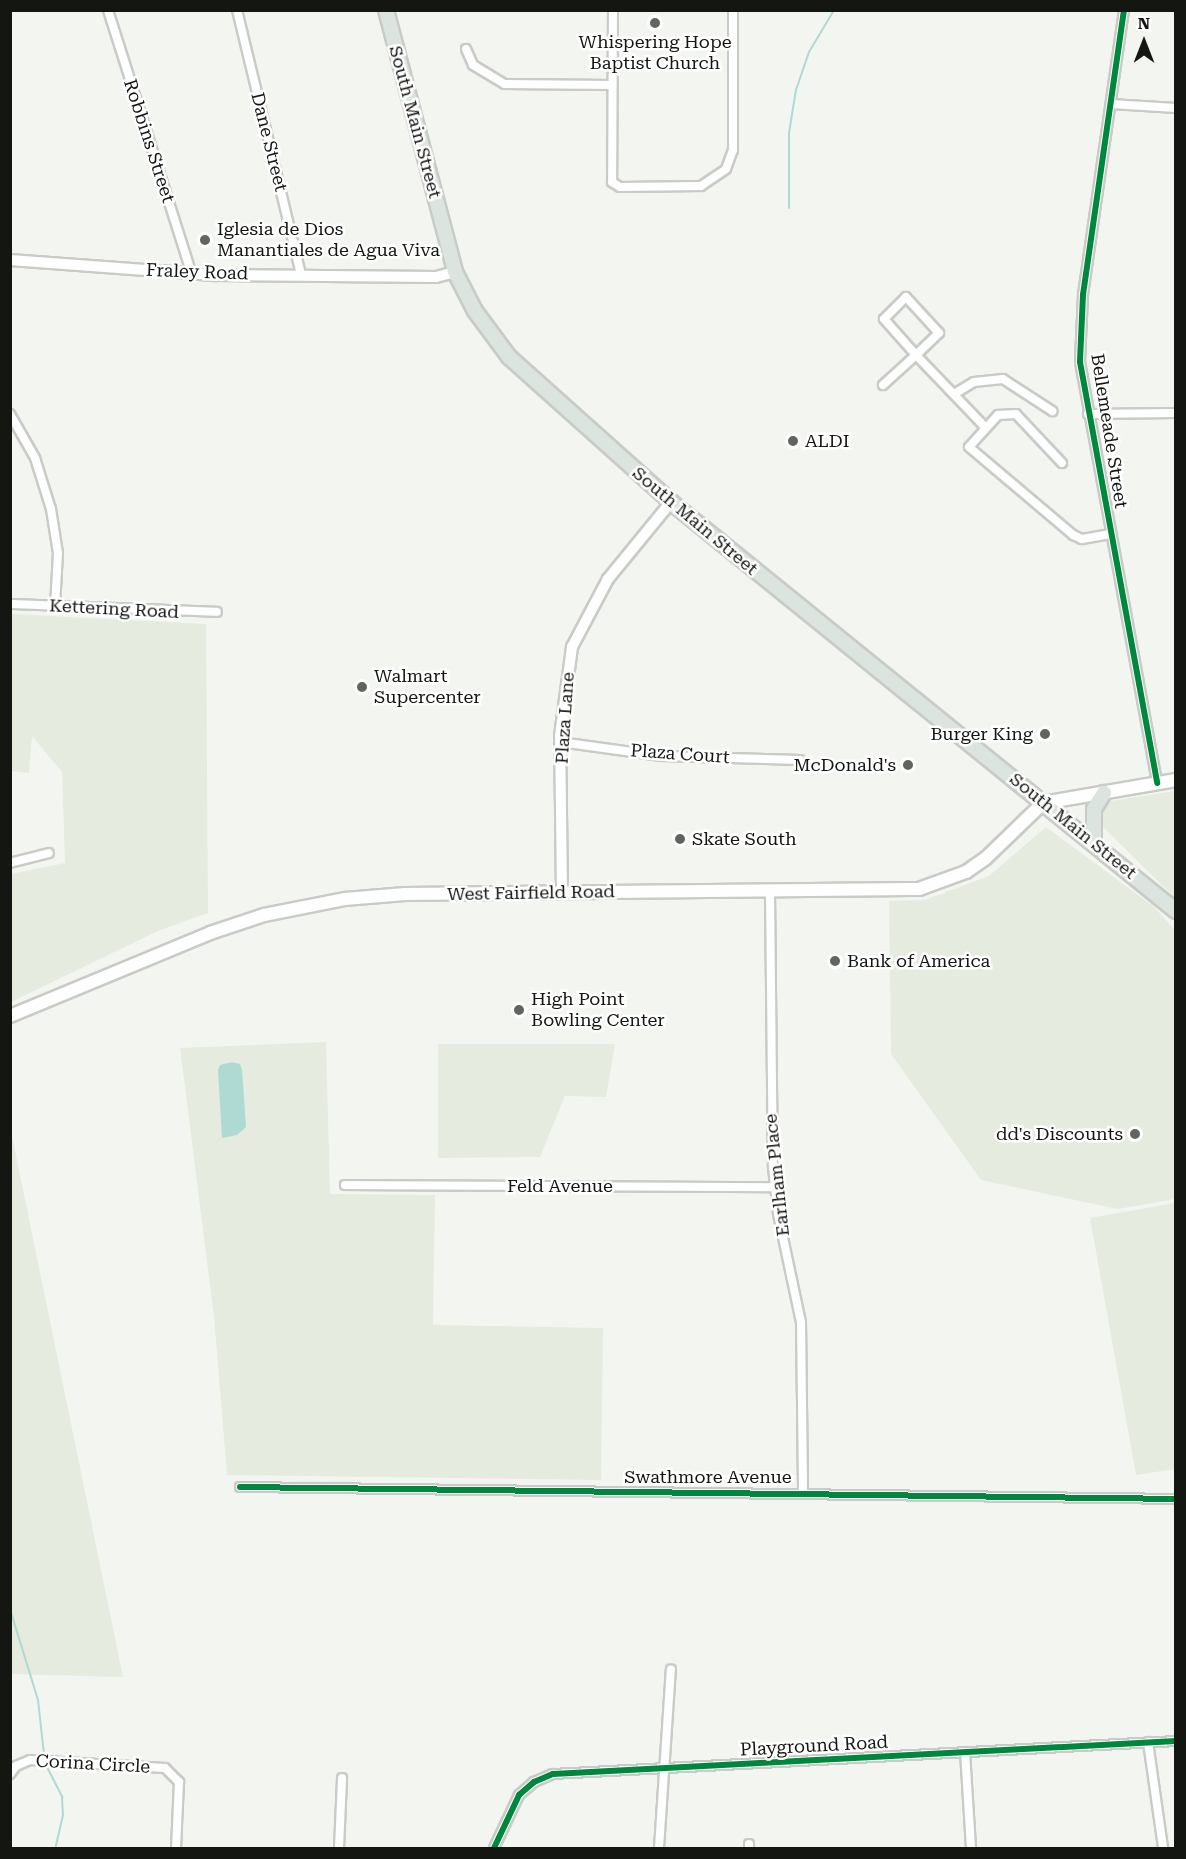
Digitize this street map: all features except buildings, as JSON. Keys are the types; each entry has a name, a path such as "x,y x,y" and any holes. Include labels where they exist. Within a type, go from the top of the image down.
{"main road":[{"name":"South Main Street","path":"386,10 455,272 489,331 527,377 671,502 1176,911"},
{"path":"1043,803 1176,780"},
{"path":"1094,844 1094,809 1104,793"},
{"name":"West Fairfield Road","path":"10,1016 264,915 364,897 562,892 902,890 944,882 986,858 1043,803"}],"street":[{"name":"Robbins Street","path":"108,10 191,271"},
{"name":"Dane Street","path":"237,10 301,274"},
{"path":"613,10 614,184 701,186 726,169 733,150 733,10"},
{"name":"Bellemeade Street","path":"1124,10 1081,319 1080,362 1157,783"},
{"path":"466,49 473,65 505,84 612,86"},
{"path":"1111,104 1176,108"},
{"name":"Fraley Road","path":"10,260 191,271 216,275 436,277 455,272"},
{"path":"883,385 916,354 939,333 906,297 884,320 916,354 954,394 985,427"},
{"path":"954,394 974,382 1003,379 1052,411"},
{"path":"1088,414 1176,413"},
{"path":"10,414 34,458 51,508 58,553 55,606"},
{"path":"1062,464 1016,414 998,415 969,447 1073,535 1082,539 1111,534"},
{"name":"Plaza Lane","path":"562,892 560,742 563,695 572,647 608,579 671,502"},
{"name":"Kettering Road","path":"10,604 217,612"},
{"name":"Plaza Court","path":"560,742 661,756 800,760"},
{"path":"10,862 49,853"},
{"name":"Earlham Place","path":"770,892 769,1090 775,1187 801,1322 803,1492"},
{"name":"Feld Avenue","path":"345,1185 775,1187"},
{"name":"Swathmore Avenue","path":"240,1487 803,1492 1176,1499"},
{"path":"659,1848 671,1669"},
{"name":"Playground Road","path":"494,1848 519,1795 543,1778 664,1769 1176,1741"},
{"path":"1148,1742 1163,1848"},
{"path":"965,1752 971,1848"},
{"name":"Corina Circle","path":"10,1774 16,1766 30,1760 165,1768 179,1782 176,1848"},
{"path":"339,1848 342,1778"}],"shaded area":[{"path":"11,614 206,624 208,913 160,930 11,1002 11,874 65,863 62,772 32,736 29,773 11,771"},
{"path":"1175,791 1175,898 1098,822 1102,806 1111,801"},
{"path":"1046,827 1153,906 1175,930 1175,1199 1118,1209 981,1180 891,1054 889,901 925,900 989,876"},
{"path":"326,1042 330,1194 435,1195 433,1325 603,1328 601,1480 227,1475 214,1317 180,1048"},
{"path":"438,1044 615,1044 606,1097 565,1096 540,1157 438,1158"},
{"path":"11,1131 123,1677 11,1674"},
{"path":"1175,1203 1175,1469 1136,1475 1090,1218"}],"water":[{"path":"232,1062 240,1064 242,1070 246,1127 237,1135 222,1138 218,1070 220,1065"}],"waterway":[{"path":"789,208 789,133 796,90 809,52 834,10"},
{"path":"10,1609 38,1700 44,1754"},
{"path":"47,1767 62,1797 63,1815 56,1846"}],"cycle path":[{"path":"1124,10 1083,295 1080,362 1157,783"},
{"path":"240,1487 1176,1499"},
{"path":"494,1848 519,1795 534,1782 553,1774 1176,1741"}],"place":[{"name":"Whispering Hope Baptist Church","path":"655,23"},
{"name":"Iglesia de Dios Manantiales de Agua Viva","path":"205,240"},
{"name":"ALDI","path":"793,441"},
{"name":"Walmart Supercenter","path":"362,687"},
{"name":"Burger King","path":"1045,734"},
{"name":"McDonald's","path":"908,765"},
{"name":"Skate South","path":"680,839"},
{"name":"Bank of America","path":"835,961"},
{"name":"High Point Bowling Center","path":"519,1010"},
{"name":"dd's Discounts","path":"1135,1134"}]}
